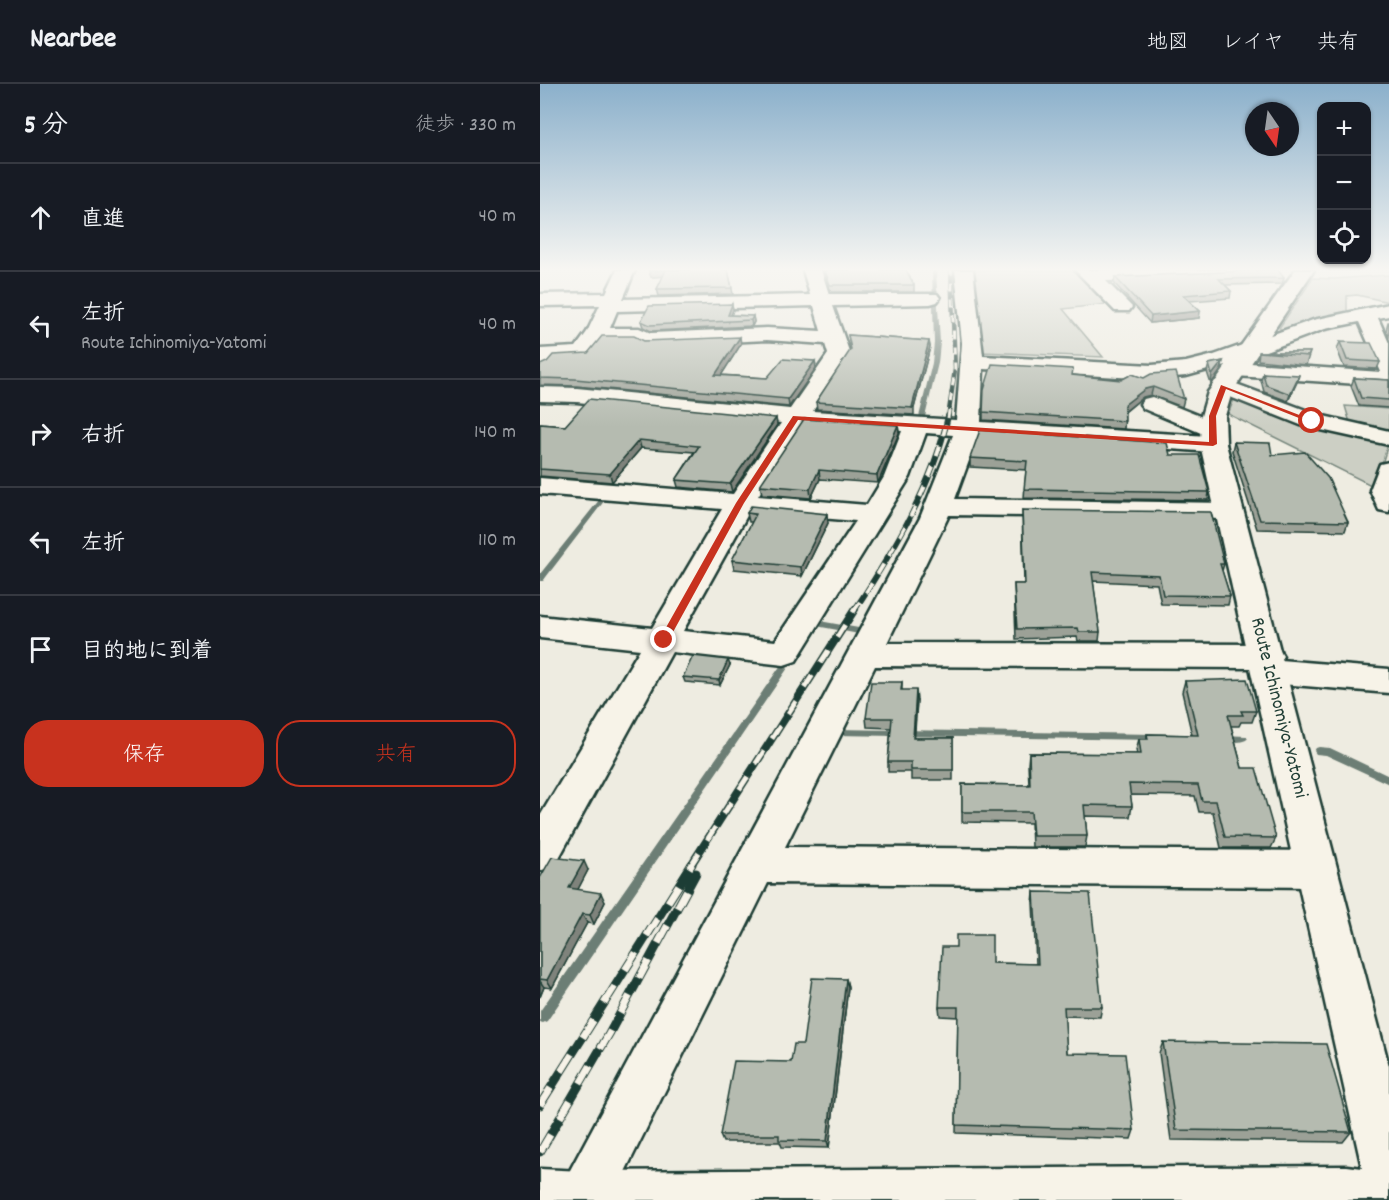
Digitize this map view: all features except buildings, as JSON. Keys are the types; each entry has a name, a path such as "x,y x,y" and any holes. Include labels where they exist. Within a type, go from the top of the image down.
{"street":[{"path":"543,357 582,353 597,334 603,322"},
{"path":"544,840 664,640 740,503 839,354 830,322"},
{"path":"970,322 973,343 968,429 939,507 754,865 568,1198 1347,1193 1389,1199"},
{"name":"Route Ichinomiya-Yatomi","path":"1269,322 1252,349 1229,378 1213,416 1213,437 1389,1169"},
{"path":"972,362 1152,372 1186,369 1330,322"},
{"path":"1369,322 1389,367"},
{"path":"597,334 639,334 646,340 766,334 834,338"},
{"path":"1229,378 1389,380"},
{"path":"1229,378 1312,421 1389,438"},
{"path":"540,394 577,395 796,417 916,426 1213,437"},
{"path":"1152,404 1213,437"},
{"path":"540,627 784,653 897,477 916,426"},
{"path":"1389,470 1383,490 1389,504"},
{"path":"540,486 875,514"},
{"path":"939,507 1229,511"},
{"path":"864,654 1268,663 1389,681"},
{"path":"754,865 1317,869"}],"shaded area":[{"path":"976,322 1074,322 1103,357 979,352"},
{"path":"1283,322 1327,322 1288,332 1279,328"},
{"path":"1236,395 1389,441 1375,487 1228,414"},
{"path":"1345,406 1389,409 1389,434 1351,426"}],"waterway":[{"path":"921,421 935,363 936,322"},
{"path":"540,579 606,495"},
{"path":"814,623 864,632 861,638"},
{"path":"543,1017 791,657"},
{"path":"834,732 1156,737"},
{"path":"1223,738 1243,738"},
{"path":"1319,751 1327,751 1389,780"}],"railway":[{"path":"948,418 955,369 953,322"},
{"path":"854,611 897,541 922,493 948,416"},
{"path":"691,865 855,609"},
{"path":"540,1105 692,864"},
{"path":"540,1152 609,1034 696,873"}],"route":[{"path":"664,640 740,503 796,417 1213,444 1213,416 1223,386 1312,421"}]}
